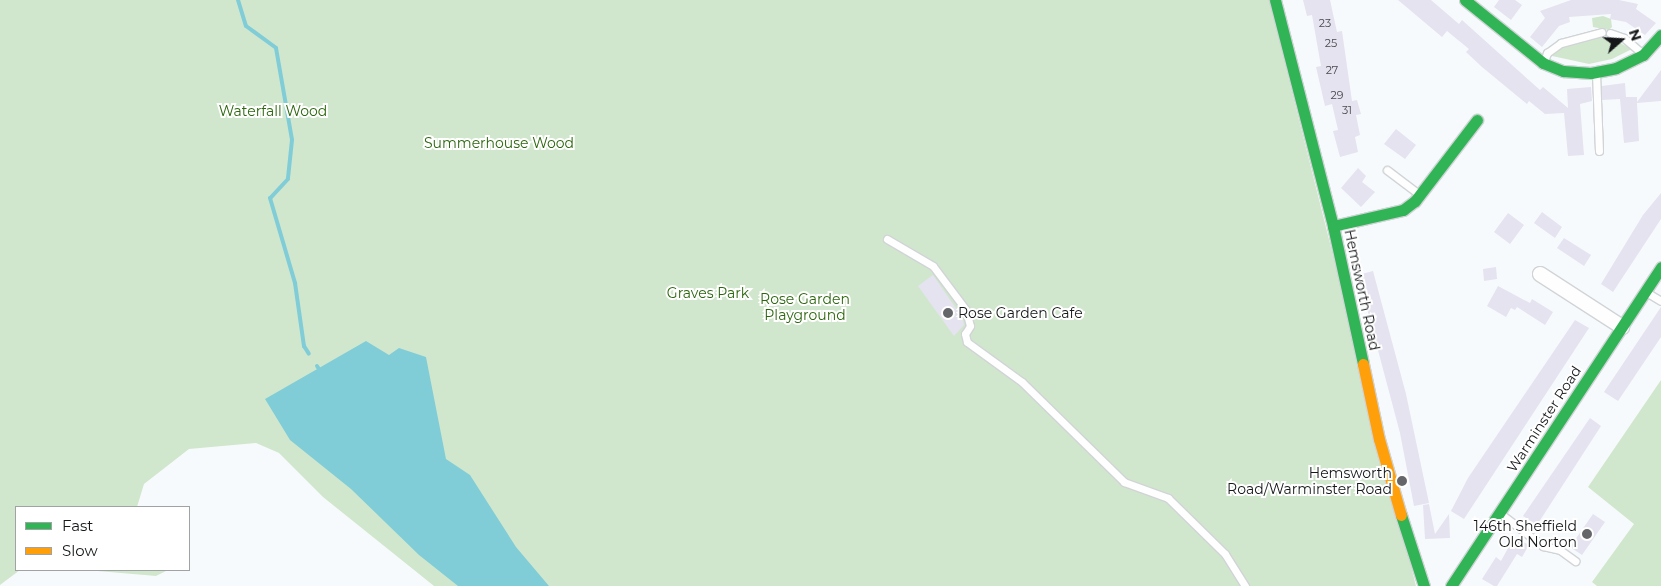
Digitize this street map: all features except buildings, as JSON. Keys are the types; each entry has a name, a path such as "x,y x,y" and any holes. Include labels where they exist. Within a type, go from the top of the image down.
{"street":[{"name":"Hemsworth Road","path":"1274,0 1333,226 1382,448 1424,586"},
{"path":"1465,0 1483,4 1543,63 1563,71 1596,73 1643,55 1661,35"},
{"path":"1333,226 1402,210 1420,195 1477,120"},
{"name":"Warminster Road","path":"1451,586 1661,267"},
{"path":"1540,274 1622,326"}],"lane":[{"path":"1543,63 1547,53 1561,43 1602,32"},
{"path":"1610,33 1624,38 1643,55"},
{"path":"1596,73 1599,151"},
{"path":"1387,170 1420,195"},
{"path":"887,239 933,266 966,310 970,326 966,334 967,342 1022,382 1124,482 1168,498 1225,554 1244,586"},
{"path":"1645,291 1661,301"},
{"path":"1500,514 1543,546 1560,550 1575,561"}],"green space":[{"name":"Graves Park","path":"0,0 1269,0 1416,586 434,586 323,497 279,453 256,443 189,449 144,484 137,506 15,506 15,571 19,571 0,585"},
{"path":"1603,16 1611,19 1612,27 1609,30 1593,27 1592,18"},
{"path":"1590,37 1612,39 1632,49 1612,59 1589,64 1552,56 1561,47"},
{"path":"1661,380 1661,586 1597,586 1592,582 1634,524 1588,487"},
{"path":"98,571 166,571 156,576"}],"water":[{"path":"366,341 389,355 399,348 426,357 446,459 470,475 516,547 549,586 458,586 419,555 351,489 290,440 265,399"}],"waterway":[{"path":"238,0 246,26 276,48 292,140 288,179 270,198 295,283 304,346 309,354"}],"traffic: fast":[{"path":"1275,0 1333,226 1363,364"},
{"path":"1465,0 1543,63 1563,71 1591,73 1616,68 1643,55 1661,35"},
{"path":"1333,226 1403,210 1415,201 1477,120"},
{"path":"1451,586 1661,267"},
{"path":"1401,515 1424,586"}],"traffic: slow":[{"path":"1363,364 1379,439 1401,515"}],"place":[{"name":"Rose Garden Cafe","path":"948,313"},
{"name":"Hemsworth Road/Warminster Road","path":"1402,481"},
{"name":"146th Sheffield Old Norton","path":"1587,534"}],"park label":[{"name":"Waterfall Wood","path":"273,111"},
{"name":"Summerhouse Wood","path":"499,143"},
{"name":"Rose Garden Playground","path":"805,308"}]}
